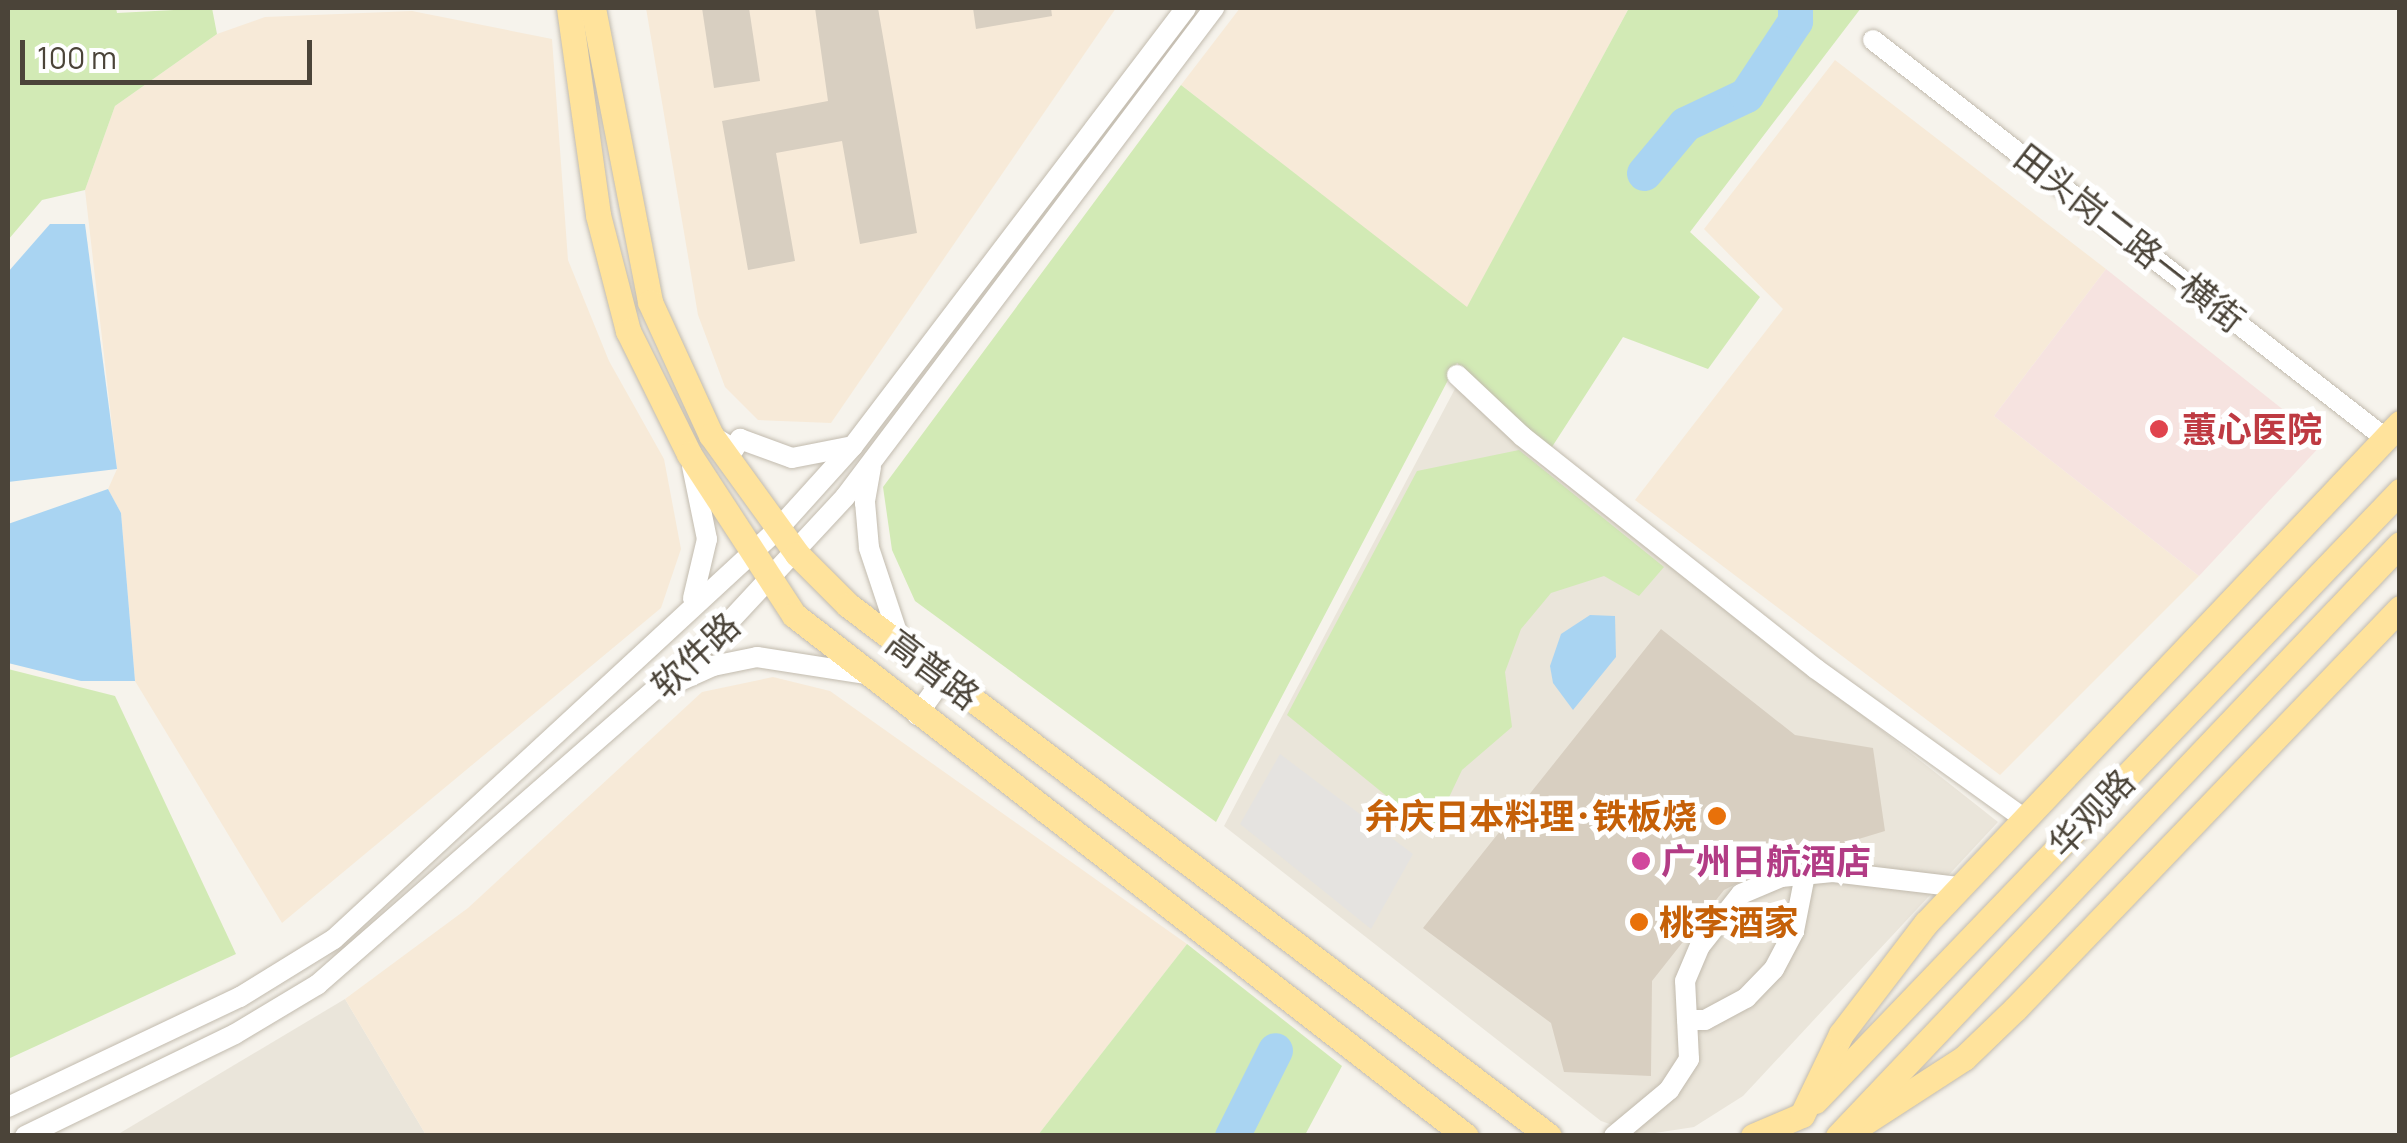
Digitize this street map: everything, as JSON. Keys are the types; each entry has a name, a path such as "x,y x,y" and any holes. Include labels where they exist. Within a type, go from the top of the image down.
{"main road":[{"name":"高普路","path":"568,8 614,286 643,367 689,454 794,615 917,715 1466,1136"},
{"name":"高普路","path":"593,8 637,258 666,342 711,435 797,554 848,605 944,678 1543,1131 1564,1136"},
{"path":"1753,1136 1802,1115 1864,1000 1958,887 2392,431"},
{"name":"华观路","path":"1782,1136 2400,491"},
{"name":"华观路","path":"1840,1136 2400,544"},
{"path":"1840,1136 1910,1098 2016,1009 2400,608"}],"street":[{"name":"软件路","path":"8,1107 279,976 334,939 689,607 779,528 853,446 1186,8"},
{"name":"软件路","path":"25,1136 267,1016 346,963 656,692 771,584 872,462 1214,8"},
{"name":"田头岗二路一横街","path":"1873,40 2392,431"},
{"path":"1457,375 1522,436 1816,669 2022,817"},
{"path":"711,435 734,449 740,440 792,458 853,446"},
{"path":"689,454 707,539 689,607"},
{"path":"872,462 864,502 869,548 901,644"},
{"path":"656,692 714,666 757,657 865,674"},
{"path":"917,715 944,678"},
{"path":"1614,1136 1669,1090 1688,1059 1685,981 1700,946 1741,894 1805,875 1892,875 1958,887"},
{"path":"1686,1020 1705,1020 1746,998 1774,969 1794,930 1805,875"},
{"path":"149,1040 161,1068"}],"shaded area":[{"path":"646,8 1116,8 831,423 758,420 725,387 698,315"},
{"path":"1240,8 1629,8 1467,308 1181,85"},
{"path":"412,11 552,39 568,260 609,361 664,459 681,549 661,608 282,923 135,681 121,513 108,489 117,469 85,190 115,106 217,34 265,17"},
{"path":"1835,60 2106,269 1994,416 2199,576 2000,775 1635,500 1783,309 1704,229"},
{"name":"蕙心医院","path":"2106,269 2324,442 2199,576 1994,416"},
{"name":"广州日航酒店","path":"1457,385 1517,442 1998,822 1743,1096 1694,1127 1642,1135 1601,1121 1224,826"},
{"path":"773,677 830,691 1187,944 1038,1135 426,1135 345,999 468,908 702,692"},
{"path":"1280,754 1413,854 1371,929 1240,824"},
{"path":"345,999 426,1135 115,1136"}],"green space":[{"path":"8,8 116,8 117,13 212,8 217,34 115,106 85,190 42,200 8,240"},
{"path":"1629,8 1861,8 1690,232 1760,297 1708,369 1623,337 1550,450 1457,363 1216,822 915,601 892,550 883,487 1181,85 1467,307"},
{"path":"1519,450 1664,567 1639,596 1604,576 1551,593 1521,629 1505,672 1512,727 1462,770 1432,833 1287,715 1417,471"},
{"path":"8,669 115,696 236,954 8,1059"},
{"path":"1187,944 1342,1066 1305,1135 1038,1135"}],"water":[{"path":"50,224 85,224 117,469 8,482 8,272"},
{"path":"108,489 121,513 135,681 81,681 8,663 8,524"},
{"path":"1590,615 1615,616 1616,657 1573,710 1553,683 1550,666 1561,634"}],"building":[{"path":"702,8 749,8 760,81 714,88"},
{"path":"815,8 878,8 917,233 860,244 842,141 776,153 795,261 748,270 722,121 828,101"},
{"path":"973,8 1051,8 1052,16 976,29"},
{"name":"广州日航酒店","path":"1661,629 1795,735 1873,748 1885,831 1776,864 1724,890 1652,981 1651,1076 1564,1072 1551,1023 1423,928"}],"waterway":[{"path":"1644,173 1685,124 1746,95 1795,21 1795,8"},
{"path":"1232,1136 1275,1050"}],"place":[{"name":"蕙心医院","path":"2159,429"},
{"name":"弁庆日本料理･铁板烧","path":"1717,816"},
{"name":"广州日航酒店","path":"1641,861"},
{"name":"桃李酒家","path":"1639,922"}]}
